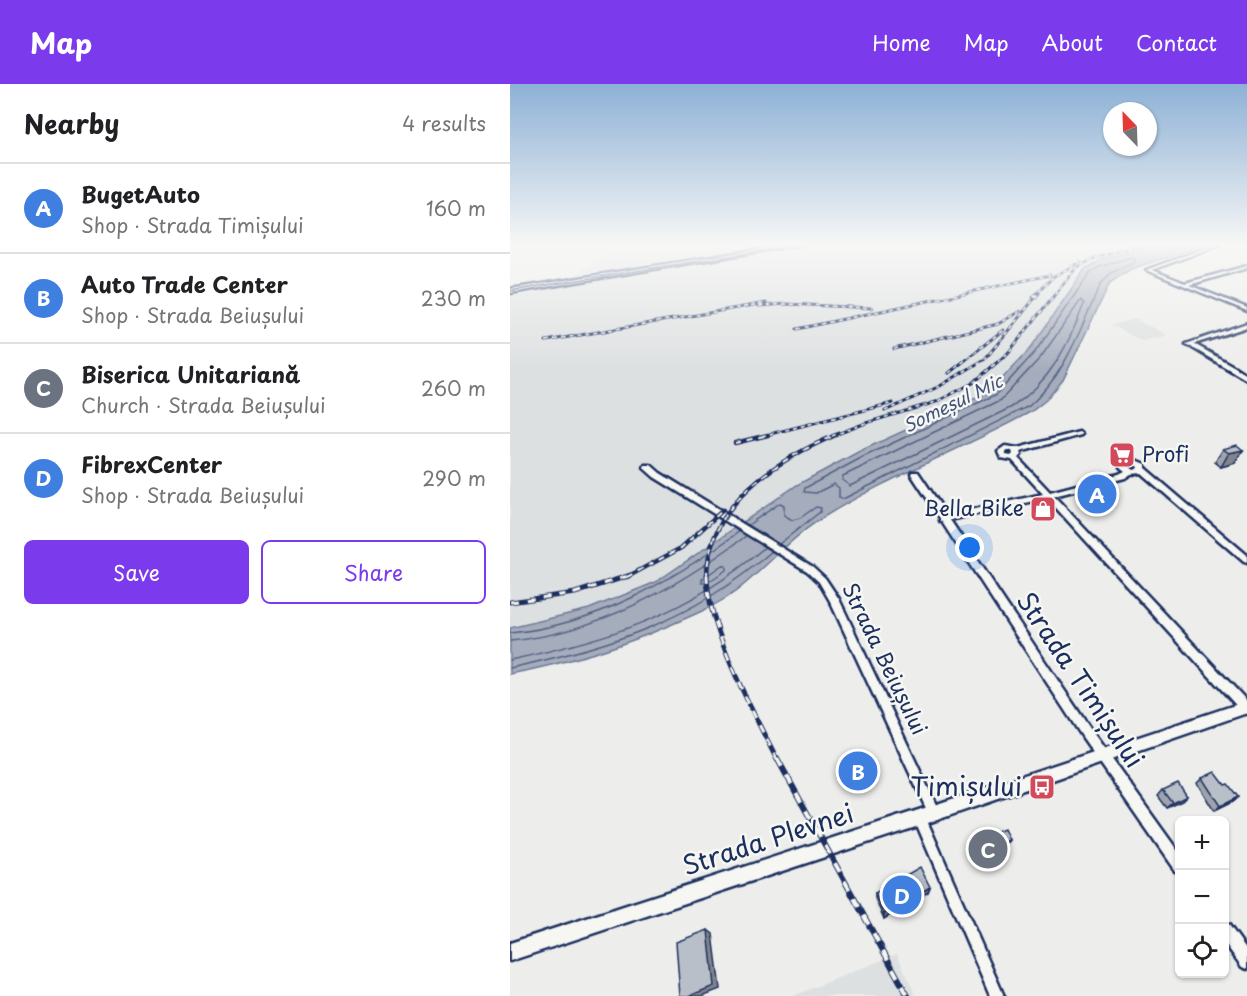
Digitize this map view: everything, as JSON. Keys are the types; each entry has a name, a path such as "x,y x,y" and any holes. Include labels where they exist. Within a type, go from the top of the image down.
{"main road":[{"path":"510,291 537,287"},
{"name":"Strada Plevnei","path":"510,952 1247,708"}],"street":[{"path":"1188,287 1247,310"},
{"path":"1247,325 1189,344 1247,378"},
{"path":"1078,434 1015,454 1050,495 1247,708"},
{"name":"Strada Beiușului","path":"648,467 810,569 822,580 834,599 927,815 997,996"},
{"path":"943,519 1050,495 1122,476 1130,471 1142,470 1247,560"},
{"name":"Strada Timișului","path":"915,474 1102,756 1175,860"},
{"path":"1229,937 1247,962"}],"shaded area":[{"path":"548,287 1073,287 1030,349 989,392 851,456 766,505 703,552 656,582 589,609 510,628 510,292"},
{"path":"1135,319 1167,335 1142,341 1111,325"},
{"path":"897,954 916,996 793,996"}],"water":[{"path":"1073,287 1108,287 1063,380 1046,400 1032,411 873,489 822,518 799,535 735,592 706,609 614,647 552,665 510,674 510,628 589,609 656,582 797,485 860,451 989,392 1030,349"}],"building":[{"path":"1237,445 1243,450 1229,453 1223,449"},
{"path":"1215,772 1238,797 1220,806 1202,778"},
{"path":"1178,783 1187,796 1173,803 1163,790"},
{"path":"1004,829 1009,840 980,852 976,842"},
{"path":"920,867 930,887 884,914 875,893"},
{"path":"708,930 714,986 689,996 680,996 676,942"}],"tram line":[{"path":"510,291 538,287"}],"railway":[{"path":"797,329 996,287"},
{"path":"1033,297 1043,287"},
{"path":"832,436 936,402 973,383 1008,353 1061,287"},
{"path":"885,411 940,386 985,359 1039,293"},
{"path":"546,341 766,303"},
{"path":"759,306 787,304 872,308"},
{"path":"894,349 998,324 1020,311"},
{"path":"949,373 1003,330"},
{"path":"762,436 893,403"},
{"path":"735,443 768,435"},
{"path":"707,576 710,551 719,528 732,507 749,488 791,457 836,435"},
{"path":"630,575 681,548 723,510"},
{"path":"510,602 575,593 630,575"},
{"path":"707,576 709,596 723,644 744,694 777,760"},
{"path":"777,758 908,996"}],"place":[{"name":"Profi","path":"1122,455"},
{"name":"BugetAuto","path":"1097,494"},
{"name":"Bella Bike","path":"1043,509"},
{"name":"Auto Trade Center","path":"858,771"},
{"name":"Timișului","path":"1042,787"},
{"name":"Biserica Unitariană","path":"988,849"},
{"name":"FibrexCenter","path":"902,895"}],"water label":[{"name":"Someșul Mic","path":"953,404"}]}
